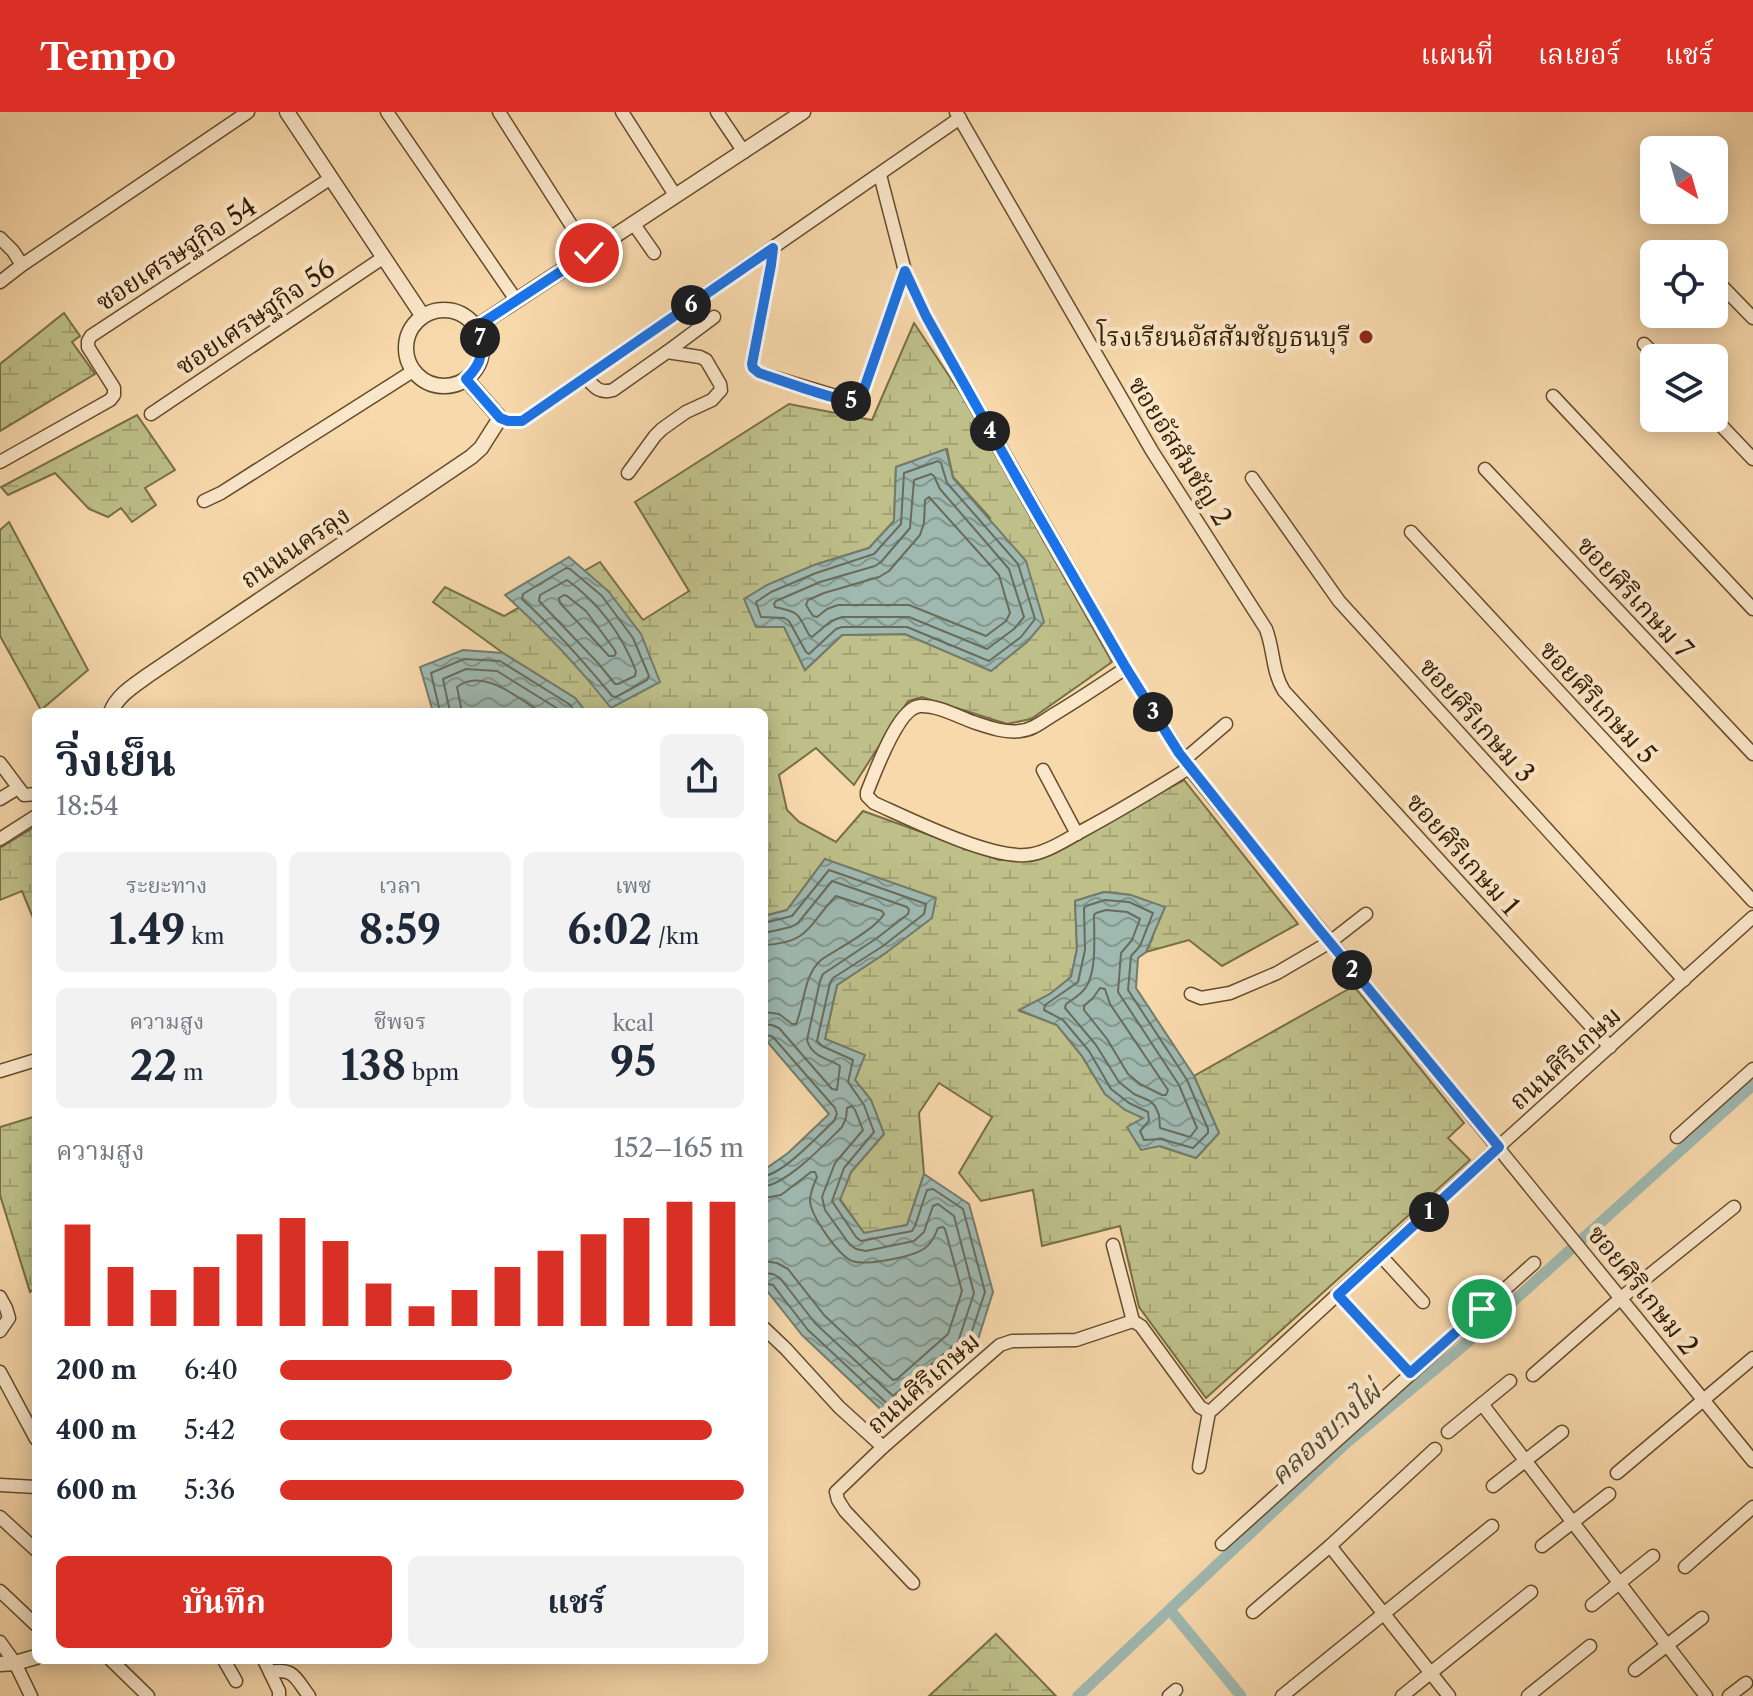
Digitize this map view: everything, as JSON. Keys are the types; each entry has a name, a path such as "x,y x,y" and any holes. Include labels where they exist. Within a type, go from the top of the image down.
{"street":[{"path":"0,282 248,112"},
{"path":"287,112 422,315"},
{"path":"387,112 516,300"},
{"path":"499,112 589,253"},
{"path":"622,112 675,195"},
{"path":"717,112 744,152"},
{"path":"476,327 803,112"},
{"path":"466,379 500,418 522,421 880,175 958,115"},
{"name":"ซอยอัสสัมชัญ 2","path":"958,115 1152,451 1266,629 1272,644 1274,668 1284,691"},
{"name":"ซอยศิริเกษม 2","path":"880,175 905,271 926,316 1126,668 1186,764 1753,1461"},
{"name":"ซอยเศรษฐกิจ 54","path":"0,462 114,395 114,388 88,347 91,336 331,178"},
{"path":"633,223 654,253"},
{"path":"0,238 22,265"},
{"path":"773,248 753,368 759,373 852,401 859,399 863,392 905,271"},
{"name":"ซอยเศรษฐกิจ 56","path":"151,414 384,257"},
{"path":"1728,292 1753,318"},
{"path":"440,310 455,311 476,327 482,343 481,357 466,379 451,386 437,386 424,381 413,371 406,356 406,340 422,315 440,310"},
{"path":"586,378 595,388 606,392 613,390 714,317"},
{"path":"628,473 662,429 686,412 712,400 721,390 706,360 667,352"},
{"path":"204,501 413,371"},
{"path":"1553,396 1753,609"},
{"name":"ถนนนครลุง","path":"113,708 123,695 147,676 471,457 481,448 500,418"},
{"path":"1727,432 1753,459"},
{"name":"ซอยศิริเกษม 7","path":"1485,469 1753,754"},
{"name":"ซอยศิริเกษม 3","path":"1252,478 1339,601 1684,980"},
{"name":"ซอยศิริเกษม 5","path":"1411,532 1753,901"},
{"path":"1126,668 1077,701 1022,731 993,729 932,707 911,708 899,723 867,792 870,801 974,845 1028,855 1041,852 1142,798 1186,764 1226,724"},
{"name":"ซอยศิริเกษม 1","path":"1284,691 1610,1047"},
{"path":"0,763 24,795 32,794"},
{"path":"1043,770 1077,834"},
{"path":"0,799 18,788"},
{"path":"0,839 32,819"},
{"path":"1191,994 1201,998 1230,993 1277,973 1330,942 1366,914"},
{"name":"ถนนศิริเกษม","path":"1209,1412 1753,917"},
{"path":"0,1071 32,1061"},
{"path":"1677,1137 1753,1069"},
{"path":"1533,1375 1621,1298 1734,1207"},
{"path":"1113,1245 1133,1321 1141,1326 1200,1407 1209,1412 1199,1467"},
{"path":"1381,1256 1423,1302"},
{"path":"1222,1544 1534,1263"},
{"path":"1338,1295 1410,1373"},
{"path":"0,1297 9,1318 0,1331"},
{"name":"ถนนศิริเกษม","path":"913,1583 845,1511 836,1492 842,1484 1000,1345 1012,1341 1076,1340 1133,1321"},
{"path":"768,1332 839,1407 883,1447"},
{"path":"1617,1473 1753,1358"},
{"path":"0,1372 32,1432"},
{"path":"1448,1432 1510,1381"},
{"path":"1482,1404 1706,1696"},
{"path":"1493,1486 1562,1432"},
{"path":"1253,1612 1435,1449"},
{"path":"0,1485 32,1487"},
{"path":"1542,1546 1609,1494"},
{"path":"1685,1567 1753,1507"},
{"path":"0,1517 32,1546"},
{"path":"1282,1696 1492,1526"},
{"path":"1330,1546 1449,1696"},
{"path":"1592,1605 1653,1556"},
{"path":"0,1591 32,1621"},
{"path":"1402,1696 1531,1592"},
{"path":"1635,1670 1702,1618"},
{"path":"0,1642 8,1663 31,1696"},
{"path":"1528,1696 1590,1646"},
{"path":"8,1663 32,1658"},
{"path":"115,1664 148,1696"},
{"path":"226,1664 236,1681"},
{"path":"266,1664 279,1696"},
{"path":"270,1672 292,1673 309,1696"},
{"path":"1729,1696 1746,1683"}],"green space":[{"path":"64,313 80,336 72,342 95,374 0,431 0,364"},
{"path":"914,323 961,394 1112,662 1031,719 1007,724 922,697 908,701 854,785 816,748 779,775 787,810 799,822 836,842 863,811 999,860 1032,860 1184,780 1298,924 1222,966 1189,940 1146,952 1153,937 1131,895 1104,892 1075,901 1077,949 1071,977 1050,994 1020,1011 1057,1025 1082,1056 1105,1094 1144,1118 1159,1146 1196,1158 1219,1133 1194,1076 1354,986 1464,1123 1448,1138 1470,1160 1206,1398 1139,1307 1120,1226 1042,1246 1033,1190 981,1201 959,1173 992,1117 939,1083 919,1113 924,1174 907,1225 864,1233 840,1199 851,1172 884,1134 871,1100 855,1080 864,1055 825,1039 837,985 887,952 825,859 787,910 768,915 768,708 583,708 575,698 503,653 433,602 445,587 504,616 600,562 643,620 689,591 635,502 789,404 872,420","holes":["947,449 953,477 990,518 991,670 905,634 842,635 805,670 784,626 814,565 869,548 894,521 896,467"]},
{"path":"137,415 175,470 145,488 156,505 132,522 121,508 108,517 89,509 55,473 8,495 1,487"},
{"path":"9,522 88,670 43,708 40,708 0,636 0,530"},
{"path":"32,828 32,915 22,891 0,900 0,848"},
{"path":"32,1117 30,1292 0,1195 0,1127"},
{"path":"996,1634 1056,1696 929,1696"}],"water":[{"path":"946,449 953,478 1026,561 1044,622 1027,642 991,671 905,634 842,635 805,670 784,627 756,627 744,599 767,585 814,565 869,548 894,521 896,467"},
{"path":"569,557 608,591 641,634 660,682 611,708 561,649 505,595"},
{"path":"463,650 503,653 575,698 583,708 432,708 420,667"},
{"path":"825,859 936,898 932,918 837,985 825,1039 865,1055 855,1080 871,1100 884,1134 851,1172 840,1200 864,1233 907,1225 924,1174 969,1204 993,1292 974,1352 893,1421 802,1335 768,1292 768,1167 788,1153 829,1114 768,1043 768,915 787,910"},
{"path":"1104,892 1131,895 1165,907 1146,952 1138,958 1136,988 1194,1076 1219,1133 1196,1158 1160,1146 1141,1150 1127,1127 1143,1118 1125,1110 1105,1094 1082,1056 1057,1025 1019,1010 1050,994 1071,977 1077,949 1075,901"}],"waterway":[{"name":"คลองบางไผ่","path":"1078,1696 1345,1444 1468,1342 1753,1085"},
{"path":"1170,1610 1241,1696"}],"place":[{"name":"โรงเรียนอัสสัมชัญธนบุรี","path":"1366,337"}],"route":[{"path":"589,253 476,327 482,343 481,357 466,379 500,418 522,421 773,248 753,368 759,373 825,394 852,401 859,399 905,271 926,316 1022,487 1126,668 1189,768 1499,1147 1338,1295 1410,1373 1482,1309"}]}
